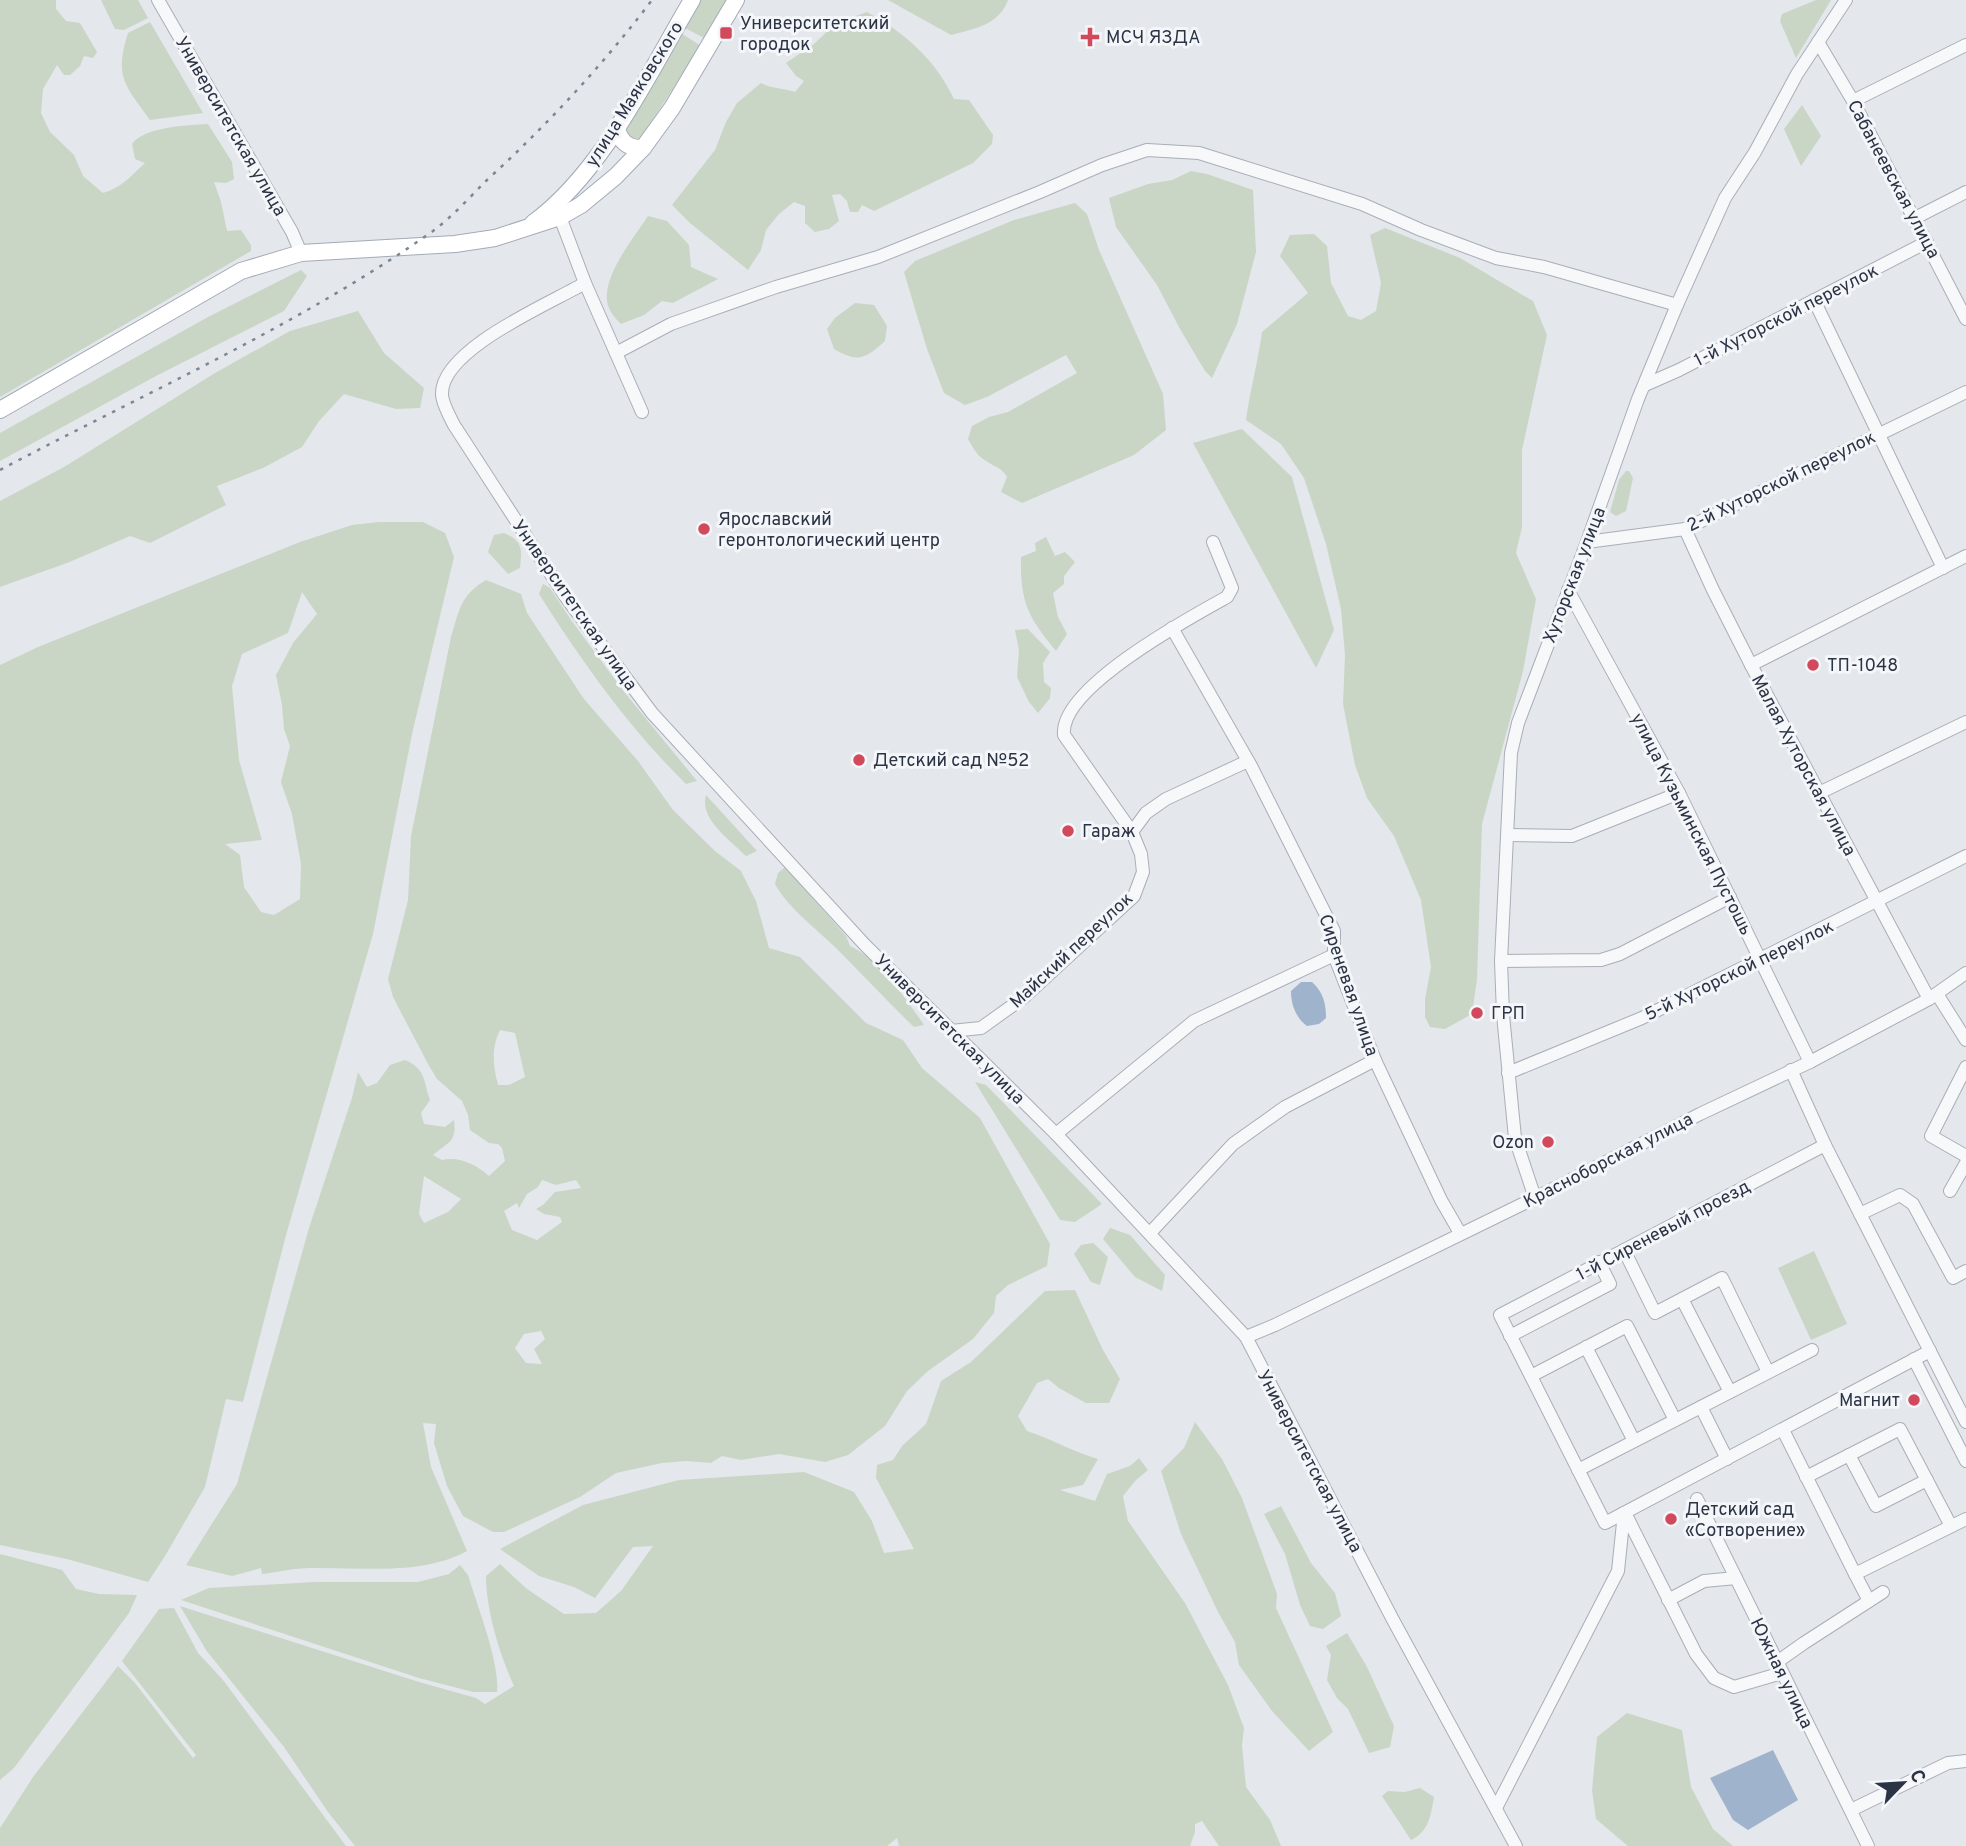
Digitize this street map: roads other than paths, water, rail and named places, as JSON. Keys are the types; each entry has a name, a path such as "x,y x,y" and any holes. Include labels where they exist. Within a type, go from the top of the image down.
{"main road":[{"name":"улица Маяковского","path":"528,227 579,180 596,159 692,0"},
{"name":"улица Маяковского","path":"528,227 547,223 581,205 607,184 643,148 672,108 736,0"},
{"path":"617,127 622,141 634,148 643,148"},
{"path":"0,410 241,271 301,253 455,244 495,238 528,227"}],"street":[{"name":"Университетская улица","path":"158,0 279,209 301,253"},
{"name":"Хуторская улица","path":"1535,1198 1515,1138 1501,961 1511,754 1518,723 1587,542 1637,399 1677,304 1726,198 1755,152 1797,74 1846,0"},
{"name":"Сабанеевская улица","path":"1818,42 1916,218 1966,319"},
{"path":"1853,101 1966,45"},
{"path":"616,353 671,324 776,287 878,257 1102,165 1147,150 1199,153 1363,204 1420,230 1496,258 1544,267 1677,304"},
{"path":"1916,218 1966,192"},
{"path":"560,217 585,283 642,412"},
{"name":"1-й Хуторской переулок","path":"1645,385 1927,242"},
{"name":"Университетская улица","path":"585,283 505,325 473,348 448,373 442,395 454,425 565,596 652,713 865,944 1056,1134 1245,1337 1392,1618 1516,1846"},
{"path":"1814,300 1943,568"},
{"name":"2-й Хуторской переулок","path":"1587,542 1685,528 1966,392"},
{"name":"Малая Хуторская улица","path":"1685,528 1713,590 1876,902 1933,997 1966,1040"},
{"path":"1172,628 1230,593 1232,588 1229,577 1213,542"},
{"path":"1752,665 1966,556"},
{"name":"улица Кузьминская Пустошь","path":"1568,590 1679,793 1810,1062"},
{"name":"Майский переулок","path":"951,1031 981,1028 1023,998 1134,895 1143,872 1141,854 1132,832 1064,735 1064,729 1075,706 1101,679 1138,649 1172,628"},
{"name":"Сиреневая улица","path":"1172,628 1248,761 1334,931 1334,955 1375,1060 1441,1200 1460,1233"},
{"path":"1819,793 1966,722"},
{"path":"1132,832 1146,813 1167,799 1248,761"},
{"path":"1508,835 1572,836 1679,793"},
{"name":"5-й Хуторской переулок","path":"1508,1073 1642,1018 1966,856"},
{"path":"1501,961 1601,960 1620,954 1730,897"},
{"path":"1056,1134 1194,1021 1334,955"},
{"name":"Красноборская улица","path":"1245,1337 1275,1325 1810,1062 1933,997 1966,973"},
{"path":"1150,1233 1233,1144 1285,1107 1375,1060"},
{"path":"1966,1067 1931,1136 1966,1156"},
{"path":"1791,1070 1825,1145 1966,1422"},
{"name":"1-й Сиреневый проезд","path":"1510,1336 1500,1314 1825,1145"},
{"path":"1950,1191 1966,1163"},
{"path":"1860,1214 1900,1195 1913,1204 1953,1278 1966,1271"},
{"path":"1623,1250 1655,1313 1722,1278 1768,1372"},
{"path":"1600,1262 1610,1284 1510,1336 1605,1523 1930,1351"},
{"path":"1682,1299 1730,1392"},
{"path":"1531,1376 1627,1326 1675,1420"},
{"path":"1586,1347 1634,1441"},
{"path":"1578,1470 1812,1350"},
{"path":"1914,1360 1966,1461"},
{"path":"1700,1407 1727,1459"},
{"path":"1807,1477 1900,1429 1951,1526"},
{"path":"1783,1430 1869,1601"},
{"path":"1849,1455 1876,1506 1927,1480"},
{"name":"Южная улица","path":"1697,1499 1868,1846"},
{"path":"1496,1808 1618,1571 1625,1513"},
{"path":"1625,1513 1696,1654 1714,1678 1734,1687 1780,1668 1883,1592"},
{"path":"1855,1574 1966,1519"},
{"path":"1668,1600 1704,1581 1736,1578"},
{"path":"1851,1810 1948,1763 1966,1761"}],"water":[{"path":"1301,982 1312,982 1323,998 1326,1018 1319,1024 1307,1026 1295,1011 1291,991"},
{"path":"1773,1750 1798,1800 1748,1830 1733,1820 1710,1778"}],"railway":[{"path":"0,470 275,328 329,298 433,231 553,116 614,48 652,0"}],"place":[{"name":"Университетский городок","path":"726,33"},
{"name":"МСЧ ЯЗДА","path":"1090,37"},
{"name":"Ярославский геронтологический центр","path":"704,529"},
{"name":"ТП-1048","path":"1813,665"},
{"name":"Детский сад №52","path":"859,760"},
{"name":"Гараж","path":"1068,831"},
{"name":"ГРП","path":"1477,1013"},
{"name":"Ozon","path":"1548,1142"},
{"name":"Магнит","path":"1914,1400"},
{"name":"Детский сад «Сотворение»","path":"1671,1519"}]}
